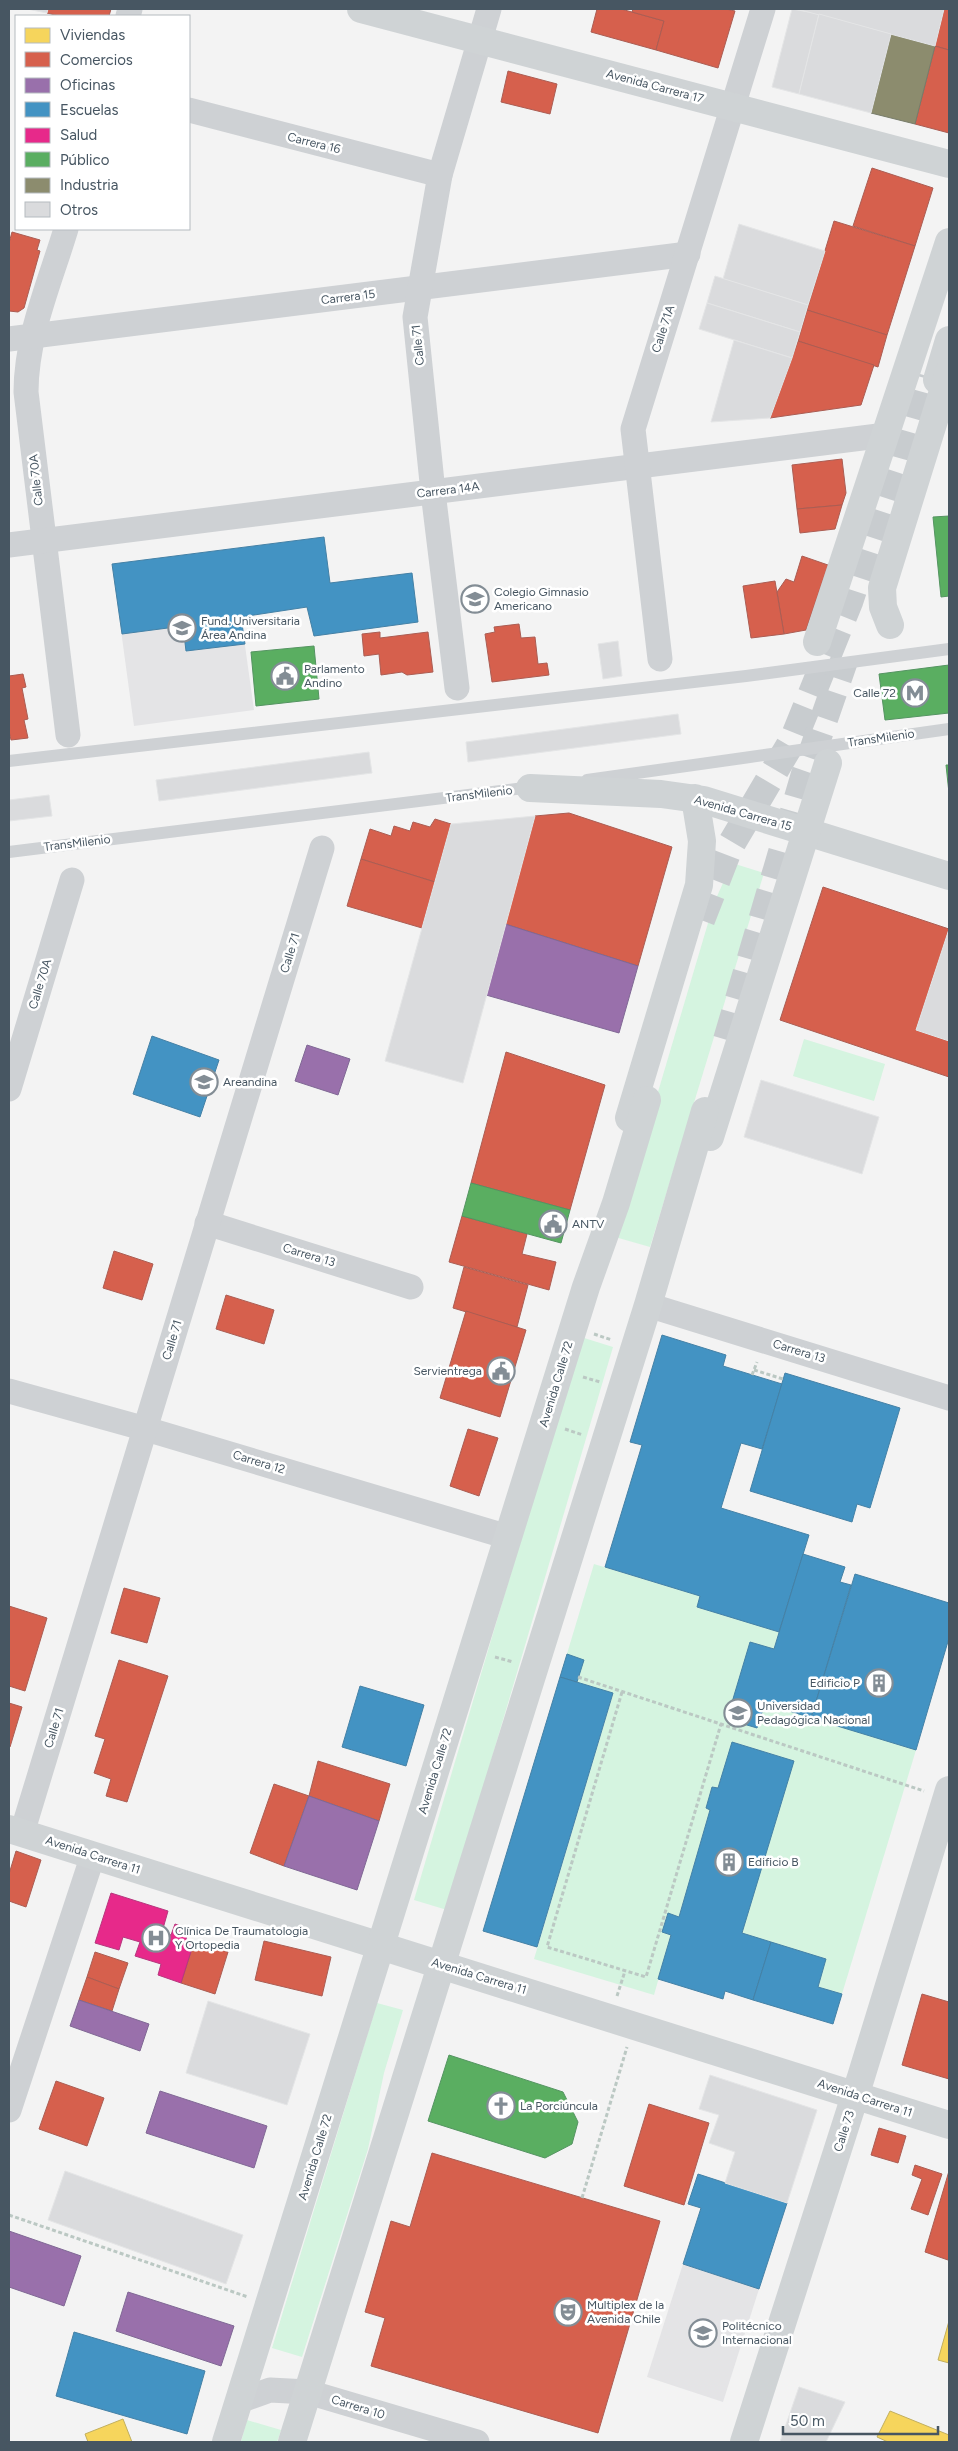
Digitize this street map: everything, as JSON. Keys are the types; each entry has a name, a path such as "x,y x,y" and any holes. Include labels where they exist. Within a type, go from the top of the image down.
{"main road":[{"name":"Avenida Carrera 17","path":"361,9 949,164"},
{"path":"817,642 949,242"},
{"path":"890,625 883,607 882,588 935,375 949,279"},
{"path":"935,375 949,340"},
{"path":"648,1305 683,1224 828,763"},
{"name":"Avenida Carrera 15","path":"530,788 661,794 695,798 949,876"},
{"path":"586,1287 603,1206 702,873 702,841 695,798"},
{"name":"Avenida Calle 72","path":"226,2442 586,1287 616,1203 647,1100"},
{"path":"292,2442 443,1965 648,1305 705,1111"},
{"name":"Calle 73","path":"744,2442 856,2095 941,1792"},
{"name":"Avenida Carrera 11","path":"15,1831 949,2125"}],"street":[{"name":"Calle 71","path":"457,688 433,492 415,317 440,175 489,9"},
{"name":"Calle 71A","path":"660,659 633,440 635,418 688,254 763,9"},
{"name":"Carrera 16","path":"190,110 440,175"},
{"name":"Calle 70A","path":"66,230 21,339 28,360 26,392 68,735"},
{"name":"Carrera 15","path":"21,339 688,254"},
{"name":"Carrera 14A","path":"9,545 886,435"},
{"name":"Calle 71","path":"15,1831 146,1429 322,848"},
{"name":"Calle 70A","path":"9,1089 72,880"},
{"name":"Carrera 13","path":"208,1223 411,1287"},
{"name":"Carrera 13","path":"648,1305 949,1398"},
{"name":"Carrera 12","path":"9,1391 146,1429 508,1537"},
{"path":"9,2110 93,1855"},
{"name":"Carrera 10","path":"239,2401 270,2390 308,2392 477,2442"}],"lane":[{"path":"9,761 746,676 949,649"},
{"name":"TransMilenio","path":"9,852 530,788 949,729"}],"path":[{"path":"585,1332 613,1340"},
{"path":"753,1372 783,1379"},
{"path":"582,1377 600,1382"},
{"path":"557,1427 584,1435"},
{"path":"490,1655 517,1663"},
{"path":"578,1677 721,1724 941,1792"},
{"path":"622,1692 546,1947 646,1977 721,1724"},
{"path":"582,2198 629,2040"},
{"path":"9,2215 249,2297"}],"shaded area":[{"name":"Fund. Universitaria Área Andina","path":"324,537 330,583 412,573 418,622 314,636 306,607 241,617 254,710 134,726 112,564"},
{"name":"Politécnico Internacional","path":"683,2264 759,2289 723,2402 647,2377"}],"green space":[{"path":"732,863 764,873 650,1247 615,1237 714,903"},
{"path":"804,1039 885,1064 874,1101 793,1076"},
{"path":"581,1337 613,1347 447,1910 414,1900"},
{"path":"594,1564 700,1596 697,1607 779,1632 774,1649 750,1642 728,1719 757,1728 765,1703 916,1750 842,1994 818,1987 826,1959 742,1933 793,1761 733,1742 718,1788 712,1787 706,1808 710,1810 679,1917 667,1914 662,1932 671,1935 654,1995 534,1959 613,1694 560,1677"},
{"path":"377,2003 403,2010 384,2073 368,2149 302,2357 272,2348"},
{"path":"247,2420 281,2430 277,2442 241,2442"}],"building: Viviendas":[{"path":"949,2321 949,2363 938,2360"},
{"path":"890,2411 949,2435 949,2442 888,2442 877,2437"},
{"path":"123,2419 132,2442 88,2442 85,2434"}],"building: Comercios":[{"path":"48,9 111,9 109,15 55,15 47,13"},
{"path":"597,9 621,9 664,21 656,50 591,32"},
{"path":"633,9 726,9 735,11 718,68 656,50 664,21 632,12"},
{"path":"944,9 949,9 949,50 935,46"},
{"path":"935,46 949,50 949,133 915,124"},
{"path":"508,71 557,84 550,114 501,102"},
{"path":"872,168 933,188 915,246 853,226"},
{"path":"834,221 915,246 887,335 807,310"},
{"path":"12,232 40,240 37,250 40,251 24,308 18,312 9,311 9,243"},
{"path":"807,310 887,335 878,367 798,341"},
{"path":"798,341 874,365 861,405 770,418"},
{"path":"842,459 846,493 842,505 797,509 792,465"},
{"path":"842,505 835,529 800,533 797,509"},
{"path":"802,556 828,565 806,630 784,634 777,592 786,579 794,582"},
{"path":"775,581 784,634 751,638 743,586"},
{"path":"519,624 521,638 535,637 538,664 547,663 549,675 492,682 485,634 495,632 494,627"},
{"path":"380,632 380,638 428,632 433,672 407,675 402,672 381,675 379,654 364,656 362,634"},
{"path":"23,674 26,687 22,688 28,719 24,720 28,738 11,740 9,731 9,676"},
{"path":"569,813 672,847 638,966 505,924 535,816"},
{"path":"435,819 451,824 435,882 361,859 370,829 391,836 394,826 410,831 413,822 430,827"},
{"path":"361,859 435,882 422,928 347,906"},
{"path":"823,887 949,929 916,1030 949,1041 949,1077 780,1020"},
{"path":"506,1052 605,1085 570,1210 471,1183"},
{"path":"462,1216 527,1234 522,1254 556,1262 549,1290 449,1262"},
{"path":"114,1251 153,1264 142,1300 103,1288"},
{"path":"464,1267 528,1285 517,1327 453,1308"},
{"path":"226,1295 274,1310 264,1344 216,1329"},
{"path":"466,1311 526,1330 500,1417 440,1398"},
{"path":"468,1429 498,1438 479,1496 450,1486"},
{"path":"124,1588 160,1598 147,1643 111,1633"},
{"path":"9,1606 47,1618 25,1691 9,1686"},
{"path":"119,1660 168,1676 127,1802 106,1796 111,1779 94,1773 105,1739 95,1736"},
{"path":"9,1703 22,1707 10,1747 9,1747"},
{"path":"318,1761 390,1784 379,1821 309,1796"},
{"path":"274,1784 309,1796 284,1866 250,1853"},
{"path":"16,1851 41,1860 26,1907 9,1901 9,1874"},
{"path":"264,1941 331,1957 322,1996 255,1980"},
{"path":"194,1942 228,1952 215,1994 181,1983"},
{"path":"95,1952 128,1963 119,1989 87,1977"},
{"path":"87,1977 119,1989 112,2011 79,2000"},
{"path":"922,1994 949,2002 949,2079 902,2065"},
{"path":"56,2081 104,2098 87,2146 39,2129"},
{"path":"649,2104 709,2123 684,2205 624,2186"},
{"path":"879,2128 906,2136 898,2163 871,2155"},
{"path":"432,2153 660,2221 598,2433 371,2366 385,2318 365,2312 391,2221 410,2227"},
{"path":"915,2165 942,2174 928,2215 911,2209 922,2179 912,2175"},
{"path":"949,2171 949,2256 948,2260 925,2252"}],"building: Oficinas":[{"path":"505,924 638,966 619,1033 486,995"},
{"path":"307,1045 350,1059 338,1095 295,1081"},
{"path":"309,1796 379,1821 357,1890 284,1866"},
{"path":"79,2000 149,2024 140,2051 70,2026"},
{"path":"160,2091 267,2126 254,2168 146,2133"},
{"path":"9,2231 81,2256 64,2306 9,2287"},
{"path":"128,2292 234,2326 221,2366 116,2331"}],"building: Escuelas":[{"name":"Fund. Universitaria Área Andina","path":"324,537 330,583 412,573 418,622 314,636 307,607 241,617 245,644 186,651 183,626 122,634 112,564"},
{"path":"152,1036 219,1060 200,1117 133,1094"},
{"path":"662,1335 726,1355 723,1366 782,1384 762,1449 741,1443 721,1508 809,1535 779,1632 697,1607 700,1596 605,1567 642,1445 630,1442"},
{"path":"785,1373 900,1408 870,1508 857,1504 852,1522 750,1491"},
{"path":"803,1554 845,1567 840,1582 851,1585 811,1718 765,1703 757,1728 727,1719 750,1642 774,1649"},
{"name":"Edificio P","path":"855,1574 949,1603 949,1638 916,1750 811,1718"},
{"path":"567,1654 584,1660 577,1682 560,1677"},
{"path":"560,1677 613,1693 537,1947 483,1931"},
{"path":"360,1686 424,1705 406,1766 342,1747"},
{"name":"Edificio B","path":"732,1742 794,1761 742,1933 771,1942 753,2000 725,1991 723,1999 658,1979 671,1935 662,1932 668,1913 679,1917 710,1810 706,1808 712,1787 718,1788"},
{"path":"771,1942 826,1959 818,1987 842,1994 833,2024 753,2000"},
{"path":"698,2174 787,2203 759,2289 683,2264 701,2208 688,2204"},
{"path":"74,2332 205,2371 187,2434 56,2396"}],"building: Salud":[{"name":"Clínica De Traumatologia Y Ortopedia","path":"111,1893 168,1911 162,1932 171,1935 175,1924 189,1929 186,1939 194,1942 181,1983 158,1975 161,1964 135,1956 140,1942 123,1937 119,1950 95,1943"}],"building: Público":[{"path":"949,516 949,596 941,597 933,517"},
{"name":"Parlamento Andino","path":"314,646 319,699 256,706 251,652"},
{"name":"Calle 72","path":"949,665 949,713 885,720 879,674"},
{"path":"946,765 949,765 949,793"},
{"path":"471,1183 570,1210 561,1243 462,1216"},
{"name":"La Porciúncula","path":"449,2055 563,2092 578,2122 572,2144 545,2158 428,2121"}],"building: Industria":[{"path":"891,34 935,46 915,124 871,113"}],"building: Otros":[{"path":"27,9 48,9 47,13"},
{"path":"792,9 819,14 799,94 772,87"},
{"path":"797,9 944,9 935,46"},
{"path":"819,14 891,34 871,113 799,94"},
{"path":"739,224 825,251 808,305 723,279"},
{"path":"715,276 808,305 800,332 707,303"},
{"path":"707,303 800,332 792,358 699,329"},
{"path":"734,340 792,358 770,418 711,422"},
{"path":"618,641 622,676 603,679 598,644"},
{"path":"678,714 681,734 468,762 466,742"},
{"path":"369,752 372,773 159,801 156,780"},
{"path":"49,795 52,816 9,821 9,800"},
{"path":"535,816 463,1083 385,1061 451,824"},
{"path":"949,929 949,1041 916,1030"},
{"path":"761,1080 879,1117 862,1174 744,1137"},
{"path":"208,2001 310,2034 287,2105 186,2073"},
{"path":"710,2075 817,2110 787,2203 725,2183 735,2152 709,2143 719,2115 699,2109"},
{"path":"65,2171 243,2235 226,2284 48,2220"},
{"path":"799,2387 845,2402 826,2442 780,2442"}],"tunnel":[{"path":"701,920 729,848 794,738 849,602 894,466 920,374"},
{"path":"727,1040 805,774 844,661"}],"place":[{"name":"Colegio Gimnasio Americano","path":"475,599"},
{"name":"Fund. Universitaria Área Andina","path":"182,628"},
{"name":"Parlamento Andino","path":"285,676"},
{"name":"Calle 72","path":"915,693"},
{"name":"Areandina","path":"204,1082"},
{"name":"ANTV","path":"553,1224"},
{"name":"Servientrega","path":"501,1371"},
{"name":"Edificio P","path":"879,1683"},
{"name":"Universidad Pedagógica Nacional","path":"738,1713"},
{"name":"Edificio B","path":"729,1862"},
{"name":"Clínica De Traumatologia Y Ortopedia","path":"156,1938"},
{"name":"La Porciúncula","path":"501,2106"},
{"name":"Multiplex de la Avenida Chile","path":"568,2312"},
{"name":"Politécnico Internacional","path":"703,2333"}]}
